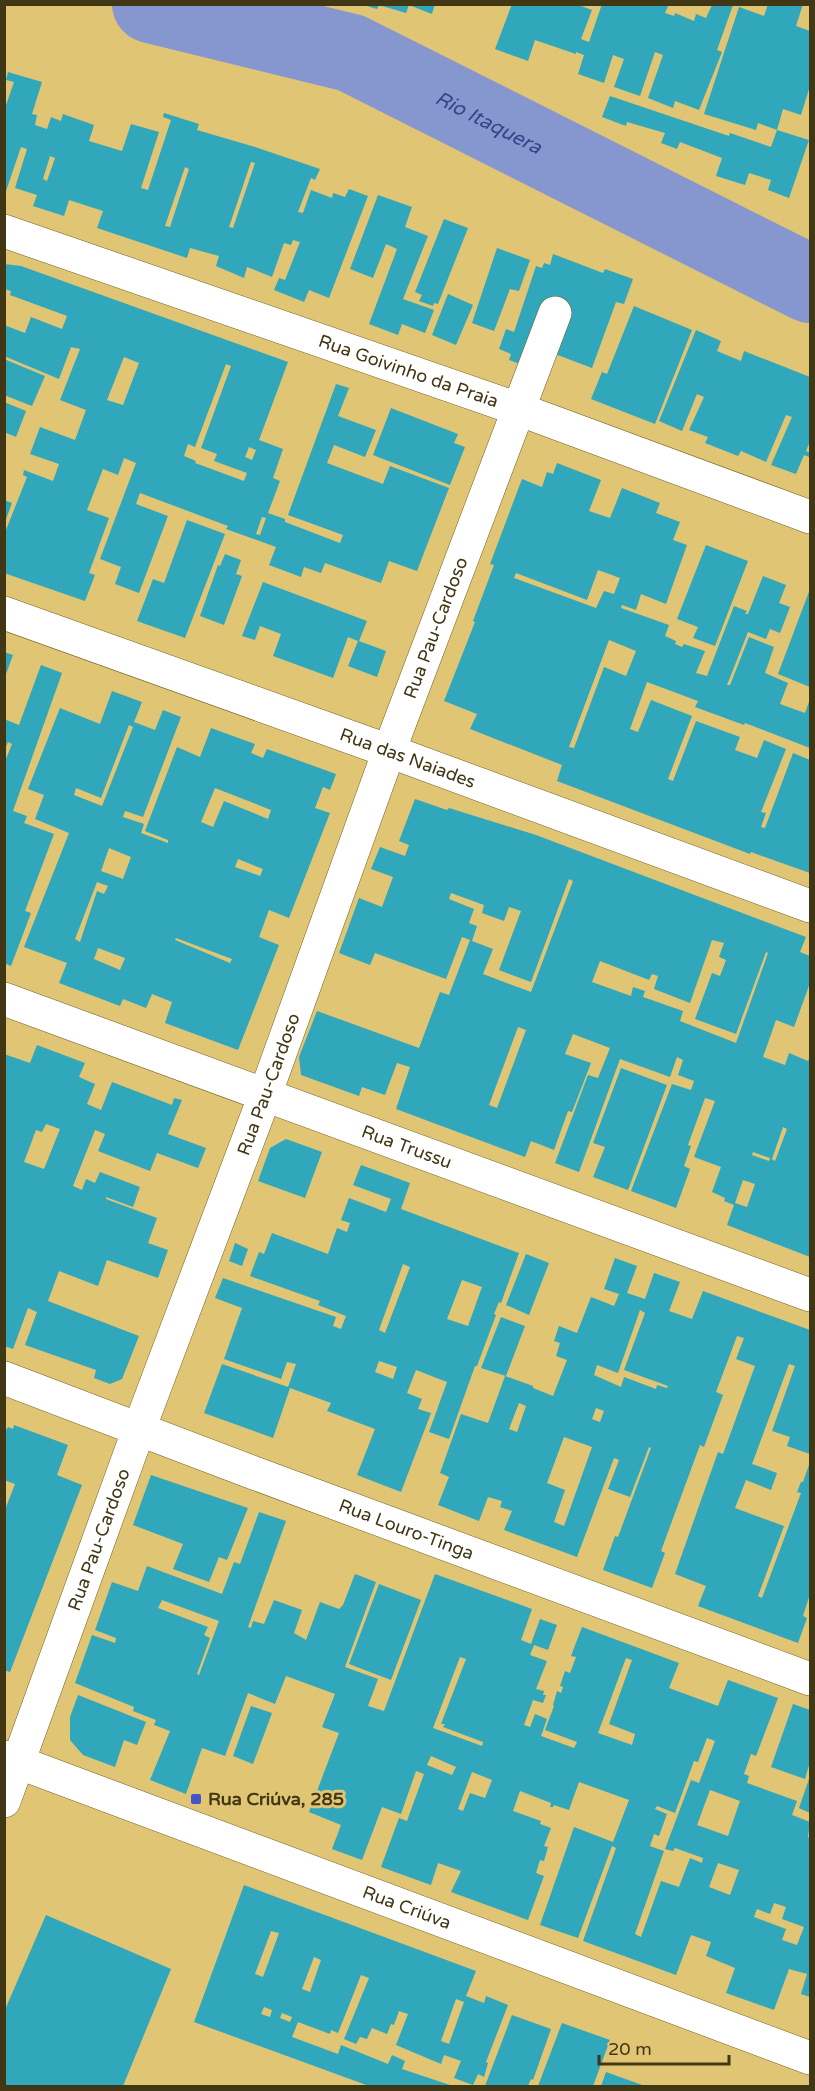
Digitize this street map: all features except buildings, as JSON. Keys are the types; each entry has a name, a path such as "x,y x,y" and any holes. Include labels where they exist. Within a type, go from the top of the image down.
{"street":[{"name":"Rua Goivinho da Praia","path":"4,231 519,409 810,516"},
{"name":"Rua Pau-Cardoso","path":"4,1801 12,1760 265,1095 389,751 555,313"},
{"name":"Rua das Naiades","path":"4,613 389,751 810,906"},
{"name":"Rua Trussu","path":"4,999 810,1295"},
{"name":"Rua Louro-Tinga","path":"4,1378 276,1482 810,1679"},
{"name":"Rua Criúva","path":"12,1760 810,2058"}],"waterway":[{"name":"Rio Itaquera","path":"151,4 351,53 810,284"}],"place":[{"name":"Rua Criúva, 285","path":"196,1799"}]}
